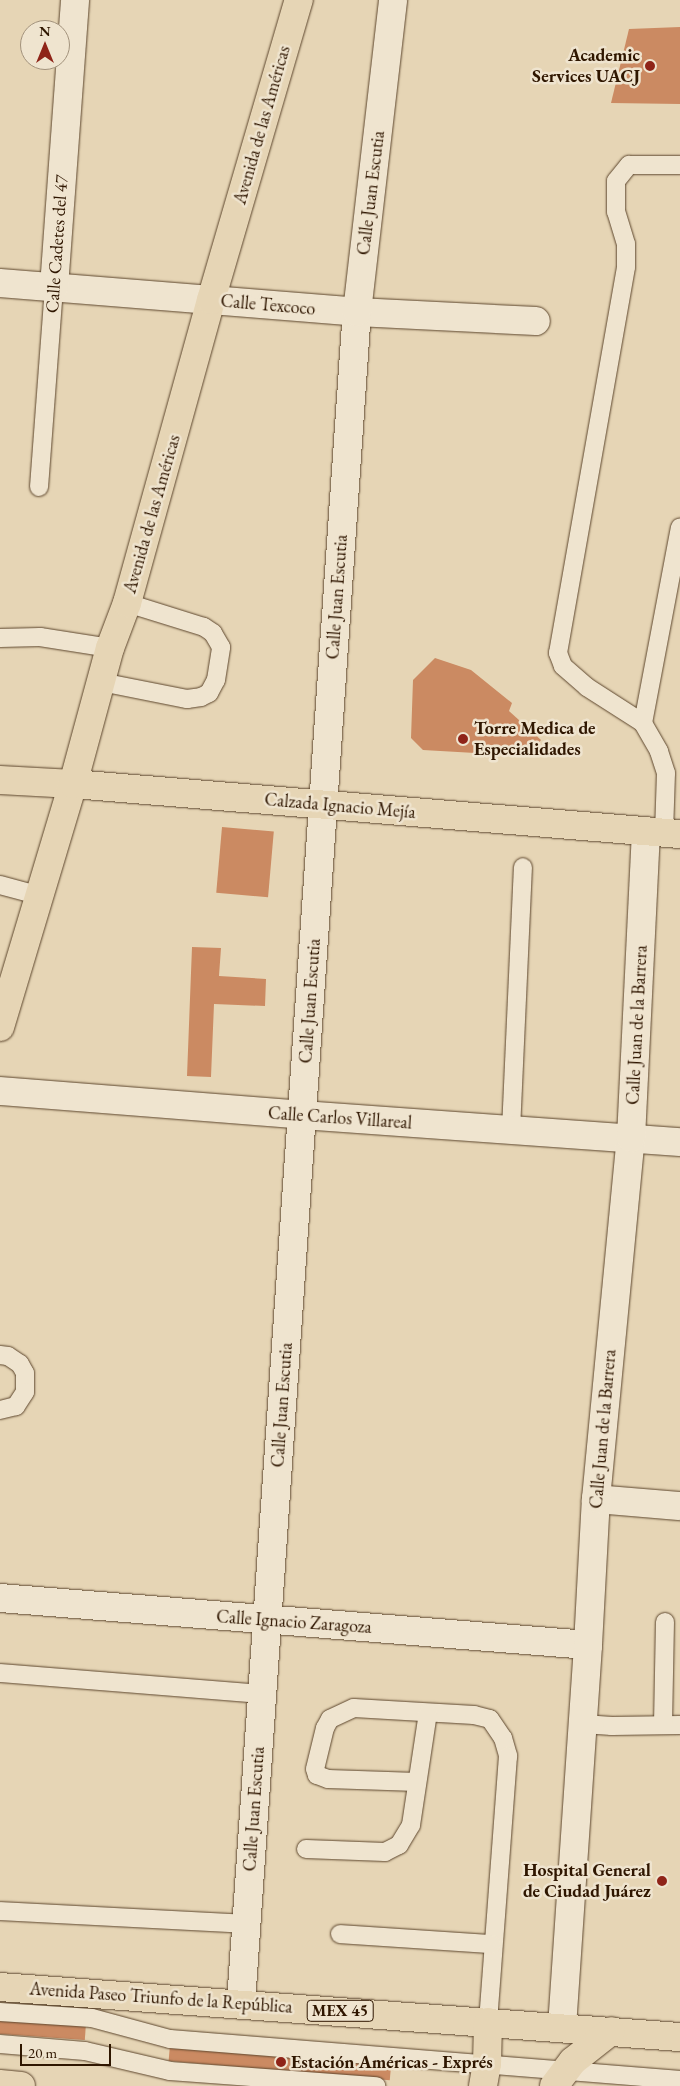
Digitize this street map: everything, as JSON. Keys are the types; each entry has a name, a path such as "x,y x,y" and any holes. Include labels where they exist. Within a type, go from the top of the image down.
{"main road":[{"name":"Avenida de las Américas","path":"0,1027 38,895 73,784 110,648 127,603 211,300 299,0"},
{"name":"Calzada Ignacio Mejía","path":"0,780 73,784 664,832"},
{"name":"Avenida Paseo Triunfo de la República","path":"0,1987 241,2003 680,2037"},
{"path":"485,2075 488,2022"},
{"path":"559,2078 611,2031"},
{"path":"0,2084 21,2086"}],"street":[{"name":"Calle Cadetes del 47","path":"54,287 75,0"},
{"name":"Calle Juan Escutia","path":"241,2003 357,312 393,0"},
{"name":"Calle Texcoco","path":"0,283 357,312 536,322"},
{"name":"Calle Juan de la Barrera","path":"562,2027 596,1499 631,1138 664,832"},
{"name":"Calle Carlos Villareal","path":"0,1091 680,1142"},
{"path":"596,1499 680,1506"},
{"name":"Calle Ignacio Zaragoza","path":"0,1598 588,1645"}],"lane":[{"path":"664,832 666,774 658,751 643,723 587,687 563,666 558,653 626,267 626,244 616,212 616,181 629,165 680,165"},
{"name":"Calle Cadetes del 47","path":"39,487 54,287"},
{"path":"643,723 680,527"},
{"path":"101,682 187,699 201,697 209,693 216,680 221,647 213,632 204,626 127,603"},
{"path":"0,638 40,637 110,648"},
{"path":"511,1130 524,867"},
{"path":"0,885 38,895"},
{"path":"0,1355 8,1356 20,1364 25,1373 25,1392 16,1406 0,1410"},
{"path":"583,1724 612,1726 671,1725 666,1622"},
{"path":"0,1673 262,1694"},
{"path":"417,1782 328,1779 317,1775 315,1769 324,1728 330,1719 354,1708 474,1715 490,1719 503,1738 508,1756 492,1944 488,2022"},
{"path":"306,1849 385,1852 399,1845 411,1825 428,1713"},
{"path":"0,1911 245,1924"},
{"path":"340,1934 492,1944"},
{"path":"0,2012 92,2018 170,2038 485,2075 680,2080"},
{"path":"0,2044 85,2051 170,2071 376,2086"}],"building":[{"name":"Academic Services UACJ","path":"680,27 680,104 611,103 629,29"},
{"path":"435,658 471,670 512,703 509,711 541,740 529,756 423,750 411,738 413,680"},
{"path":"222,827 274,832 268,897 216,893"},
{"path":"192,947 221,948 219,976 266,979 265,1006 214,1004 211,1077 187,1076"},
{"path":"0,2020 86,2026 85,2040 0,2034"},
{"name":"Estación Américas - Exprés","path":"170,2045 391,2064 390,2080 169,2061"}],"place":[{"name":"Academic Services UACJ","path":"650,66"},
{"name":"Torre Medica de Especialidades","path":"463,739"},
{"name":"Hospital General de Ciudad Juárez","path":"662,1881"},
{"name":"Estación Américas - Exprés","path":"281,2062"}]}
